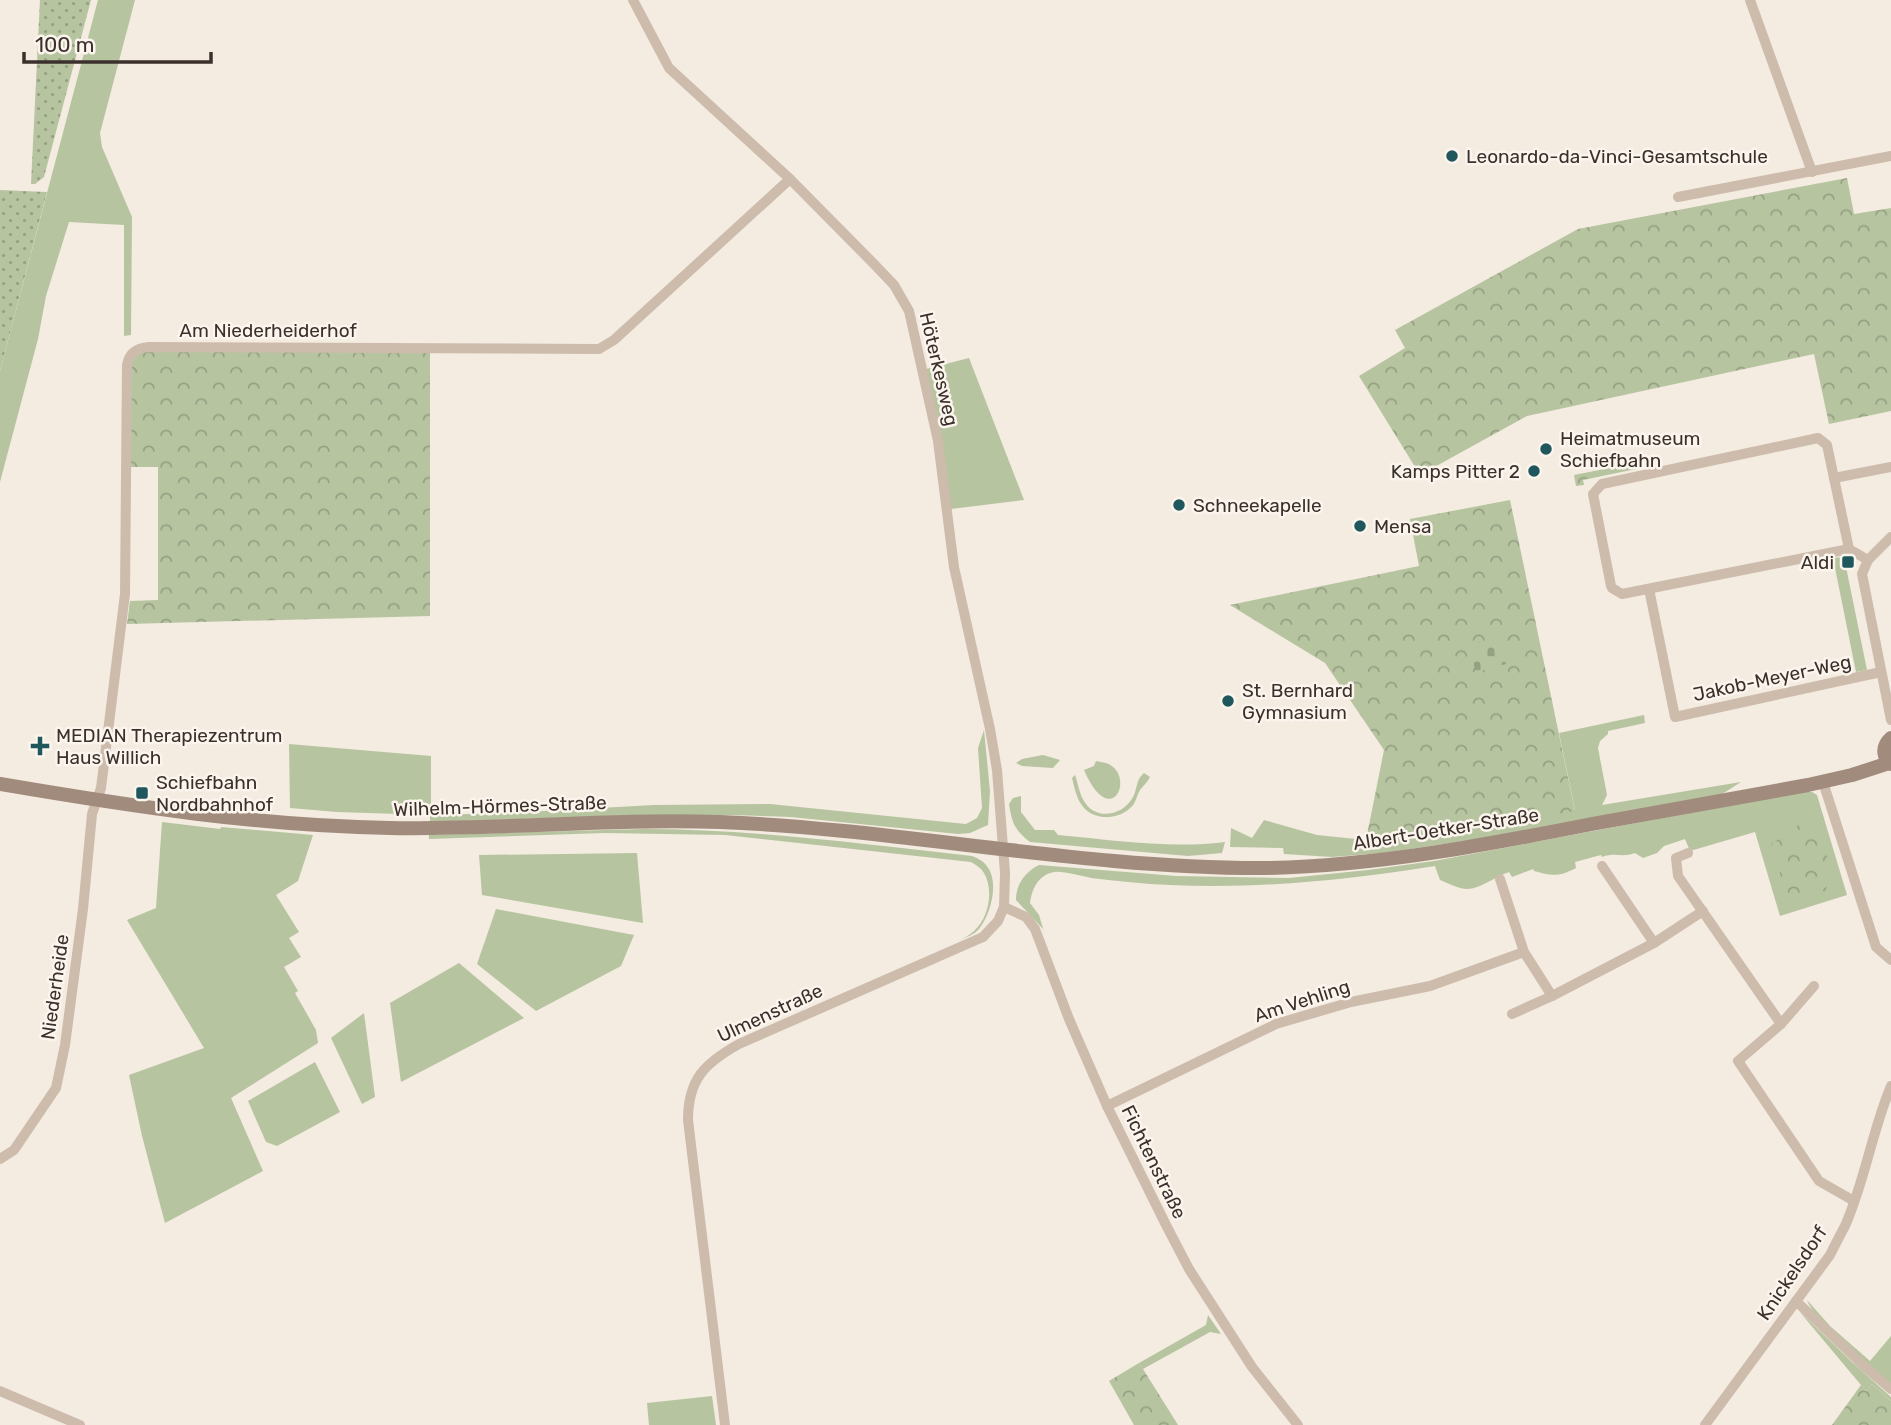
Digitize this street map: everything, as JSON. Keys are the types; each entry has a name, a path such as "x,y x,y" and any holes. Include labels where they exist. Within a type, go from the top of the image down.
{"street":[{"name":"Höterkesweg","path":"633,0 669,68 790,179 886,275 901,295 911,316 938,441 954,567 995,754 1003,849"},
{"path":"1750,0 1812,172"},
{"path":"1678,197 1891,156"},
{"name":"Am Niederheiderhof","path":"97,799 101,788 125,594 127,365 133,353 149,346 603,348 790,179"},
{"path":"1849,549 1827,445 1818,438 1602,484 1593,494 1611,586 1622,594 1849,549 1868,560"},
{"path":"1835,478 1891,467"},
{"path":"1891,537 1868,560 1862,574 1891,720"},
{"name":"Jakob-Meyer-Weg","path":"1649,589 1675,717 1881,672"},
{"name":"Albert-Oetker-Straße","path":"1003,849 1209,867 1273,868 1381,860 1476,846 1823,782 1890,764 1884,750 1891,738"},
{"path":"1823,782 1876,947 1891,960"},
{"name":"Wilhelm-Hörmes-Straße","path":"0,783 219,817 349,827 466,828 655,821 716,822 823,828 1003,849"},
{"name":"Niederheide","path":"0,1159 14,1150 57,1088 81,923 92,814 97,799"},
{"path":"1003,849 1004,907"},
{"path":"1688,853 1676,858 1678,876 1781,1024"},
{"path":"1602,866 1654,943"},
{"path":"1500,879 1524,953 1552,996"},
{"name":"Fichtenstraße","path":"1004,907 1026,917 1035,929 1069,1019 1107,1106 1189,1269 1252,1367 1298,1425"},
{"name":"Ulmenstraße","path":"725,1425 688,1120 693,1085 708,1065 739,1044 979,940 994,926 1004,907"},
{"path":"1512,1014 1654,943 1703,911"},
{"name":"Am Vehling","path":"1107,1106 1276,1024 1351,1002 1430,986 1524,953"},
{"path":"1814,986 1781,1024 1738,1061 1819,1181 1854,1201"},
{"name":"Knickelsdorf","path":"1705,1425 1830,1255 1854,1201 1879,1114 1891,1086"},
{"path":"1796,1301 1891,1389"},
{"path":"0,1391 80,1425"}],"green space":[{"path":"40,0 91,0 44,177 31,184"},
{"path":"98,0 135,0 100,133 102,147 132,217 131,335 124,336 124,225 69,222 46,296 38,339 0,482 0,371"},
{"path":"1847,178 1854,214 1891,208 1891,411 1829,424 1814,354 1527,416 1420,475 1359,376 1405,348 1395,330 1578,229"},
{"path":"0,190 47,192 0,371"},
{"path":"139,351 430,352 430,616 127,624 130,601 158,600 158,467 130,467 131,358"},
{"path":"969,358 1024,500 951,509 926,369"},
{"path":"1635,463 1636,469 1583,480 1584,485 1576,486 1574,475"},
{"path":"1510,500 1575,811 1416,838 1366,840 1384,750 1325,663 1230,605 1419,566 1410,519"},
{"path":"1844,557 1867,670 1856,672 1833,558"},
{"path":"1498,637 1506,664 1476,672 1468,645"},
{"path":"1644,715 1645,723 1608,731 1600,741 1598,748 1607,795 1602,805 1741,782 1719,796 1492,837 1383,853 1332,857 1284,854 1283,848 1230,847 1231,828 1252,838 1264,820 1317,835 1366,840 1416,838 1575,810 1559,733"},
{"path":"984,730 990,791 988,825 970,833 791,817 645,815 430,822 430,815 290,808 289,744 431,756 431,815 654,805 770,804 966,824 977,818 982,808 978,748"},
{"path":"1043,755 1060,760 1053,768 1022,766 1016,763 1022,759"},
{"path":"1096,761 1115,769 1120,777 1117,794 1111,799 1104,797 1094,788 1084,770 1094,766"},
{"path":"1144,773 1150,777 1133,805 1123,813 1110,817 1097,816 1085,809 1078,798 1072,778 1075,775 1081,795 1089,807 1102,814 1109,814 1128,803"},
{"path":"1801,792 1817,795 1847,895 1780,916 1755,832 1690,851 1685,839 1664,846 1657,853 1643,858 1635,853 1601,855 1575,862 1576,868 1555,875 1533,869 1512,877 1509,872 1467,889 1440,880 1435,866 1336,879 1237,886 1150,884 1054,872 1037,883 1030,903 1039,915 1045,935 1043,929 1016,900 1022,879 1039,865 1176,876 1289,878 1434,861"},
{"path":"1021,796 1021,812 1035,830 1054,830 1058,835 1142,843 1184,845 1225,842 1222,853 1188,856 1030,842 1017,829 1010,811 1009,804 1013,798"},
{"path":"162,822 313,835 298,881 276,895 299,932 289,938 301,957 284,967 316,1030 318,1043 231,1098 263,1171 165,1223 129,1075 204,1048 127,920 156,908"},
{"path":"1799,825 1821,831 1832,876 1825,891 1788,899 1771,844"},
{"path":"643,829 766,834 972,856 983,862 990,872 993,880 992,897 987,915 979,929 972,934 960,940 971,934 979,925 988,904 987,880 984,873 971,862 725,835 605,833 429,839 429,835"},
{"path":"637,853 643,923 482,895 479,855"},
{"path":"496,909 634,935 621,966 536,1011 477,964"},
{"path":"459,963 524,1018 401,1082 390,1003"},
{"path":"364,1013 375,1097 362,1104 331,1038"},
{"path":"315,1062 340,1112 277,1146 266,1142 248,1101"},
{"path":"1807,1300 1830,1326 1870,1361 1891,1336 1891,1385 1820,1320"},
{"path":"1799,1311 1891,1397 1891,1401 1872,1384 1866,1391"},
{"path":"1208,1315 1221,1334 1210,1332 1143,1369 1139,1363 1206,1325"},
{"path":"1139,1363 1178,1425 1134,1425 1109,1381"},
{"path":"1872,1384 1891,1401 1891,1425 1832,1425 1861,1385 1866,1391"},
{"path":"712,1396 716,1425 649,1425 647,1403"}],"place":[{"name":"Leonardo-da-Vinci-Gesamtschule","path":"1452,156"},
{"name":"Heimatmuseum Schiefbahn","path":"1546,449"},
{"name":"Kamps Pitter 2","path":"1534,471"},
{"name":"Schneekapelle","path":"1179,505"},
{"name":"Mensa","path":"1360,526"},
{"name":"Aldi","path":"1848,562"},
{"name":"St. Bernhard Gymnasium","path":"1228,701"},
{"name":"MEDIAN Therapiezentrum Haus Willich","path":"40,746"},
{"name":"Schiefbahn Nordbahnhof","path":"142,793"}]}
